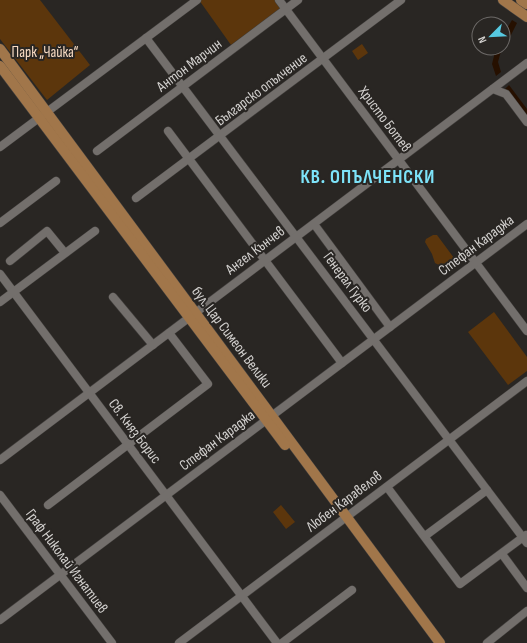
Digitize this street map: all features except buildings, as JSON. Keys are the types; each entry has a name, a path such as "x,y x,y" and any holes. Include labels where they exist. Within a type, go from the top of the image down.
{"main road":[{"path":"503,0 527,17"},
{"path":"521,0 527,4"},
{"name":"бул. Цар Симеон Велики","path":"0,50 43,115 344,519 434,643"},
{"name":"бул. Цар Симеон Велики","path":"0,66 43,115"},
{"name":"бул. Цар Симеон Велики","path":"344,519 440,643"}],"street":[{"path":"0,147 196,0"},
{"name":"Христо Ботев","path":"278,0 527,331"},
{"name":"Антон Марчин","path":"97,152 298,0"},
{"name":"Българско опълчение","path":"136,198 323,60 401,0"},
{"name":"Генерал Гурко","path":"146,38 449,440 526,538"},
{"name":"Ангел Кънчев","path":"0,460 527,63"},
{"path":"499,84 527,122"},
{"path":"168,131 342,363"},
{"path":"0,223 56,181"},
{"path":"314,224 390,327"},
{"name":"Стефан Караджа","path":"0,620 527,224"},
{"path":"10,261 47,231 65,253"},
{"path":"0,302 96,231"},
{"name":"Св. Княз Борис","path":"0,274 277,643"},
{"path":"113,297 153,345"},
{"path":"48,505 208,384 169,333"},
{"name":"Любен Каравелов","path":"178,643 527,381"},
{"path":"387,487 460,584 526,538"},
{"path":"425,536 487,490"},
{"name":"Граф Николай Игнатиев","path":"0,495 112,643"},
{"path":"502,554 527,588"},
{"path":"282,643 352,590"},
{"path":"487,643 527,611"}],"green space":[{"name":"Парк „Чайка“","path":"0,0 40,0 90,65 47,100 0,39"},
{"path":"199,0 275,0 281,8 231,45"},
{"path":"362,44 368,53 358,60 352,51"},
{"path":"433,235 437,235 454,258 449,266 443,267 435,263 425,242 426,239"},
{"path":"494,312 527,357 527,371 508,385 468,332"},
{"path":"281,505 295,522 286,529 273,512"}],"shaded area":[{"path":"512,20 517,23 511,35"},
{"path":"494,56 500,56 498,62 501,72 496,76 492,64"},
{"path":"509,85 527,109 527,118 505,89"}],"district":[{"name":"КВ. ОПЪЛЧЕНСКИ","path":"368,176"}]}
